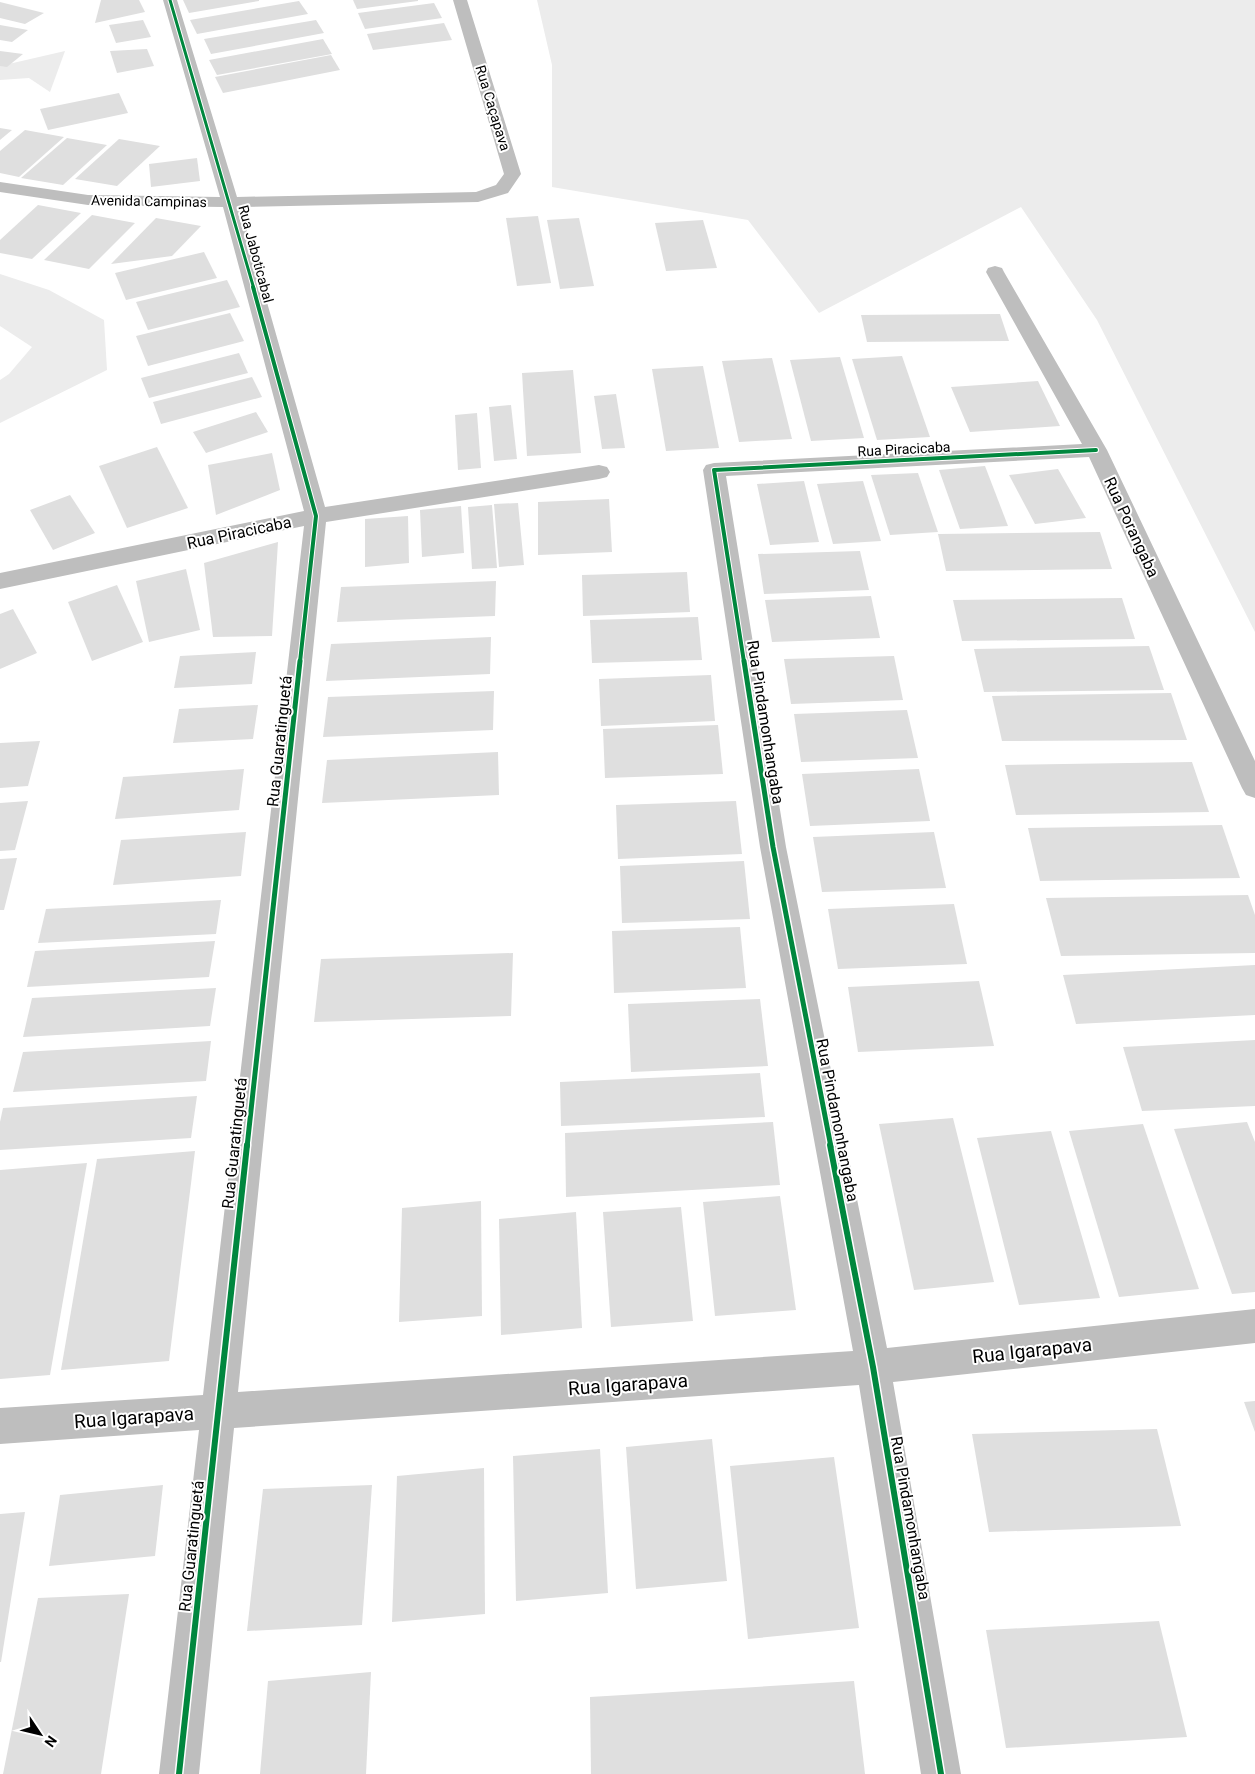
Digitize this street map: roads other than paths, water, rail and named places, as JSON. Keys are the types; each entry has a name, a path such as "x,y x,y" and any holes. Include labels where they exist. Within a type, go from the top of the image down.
{"street":[{"name":"Rua Jaboticabal","path":"170,0 230,202 316,516"},
{"name":"Rua Caçapava","path":"460,0 513,174 502,189 478,198"},
{"name":"Avenida Campinas","path":"0,187 74,199 230,202 478,198"},
{"name":"Rua Porangaba","path":"995,272 1096,450 1255,788"},
{"name":"Rua Piracicaba","path":"714,470 1096,450"},
{"name":"Rua Pindamonhangaba","path":"714,470 773,847 873,1367 941,1774"},
{"name":"Rua Piracicaba","path":"0,581 316,516 598,472"},
{"name":"Rua Guaratinguetá","path":"179,1774 316,516"},
{"name":"Rua Igarapava","path":"0,1426 873,1367 1255,1326"}]}
